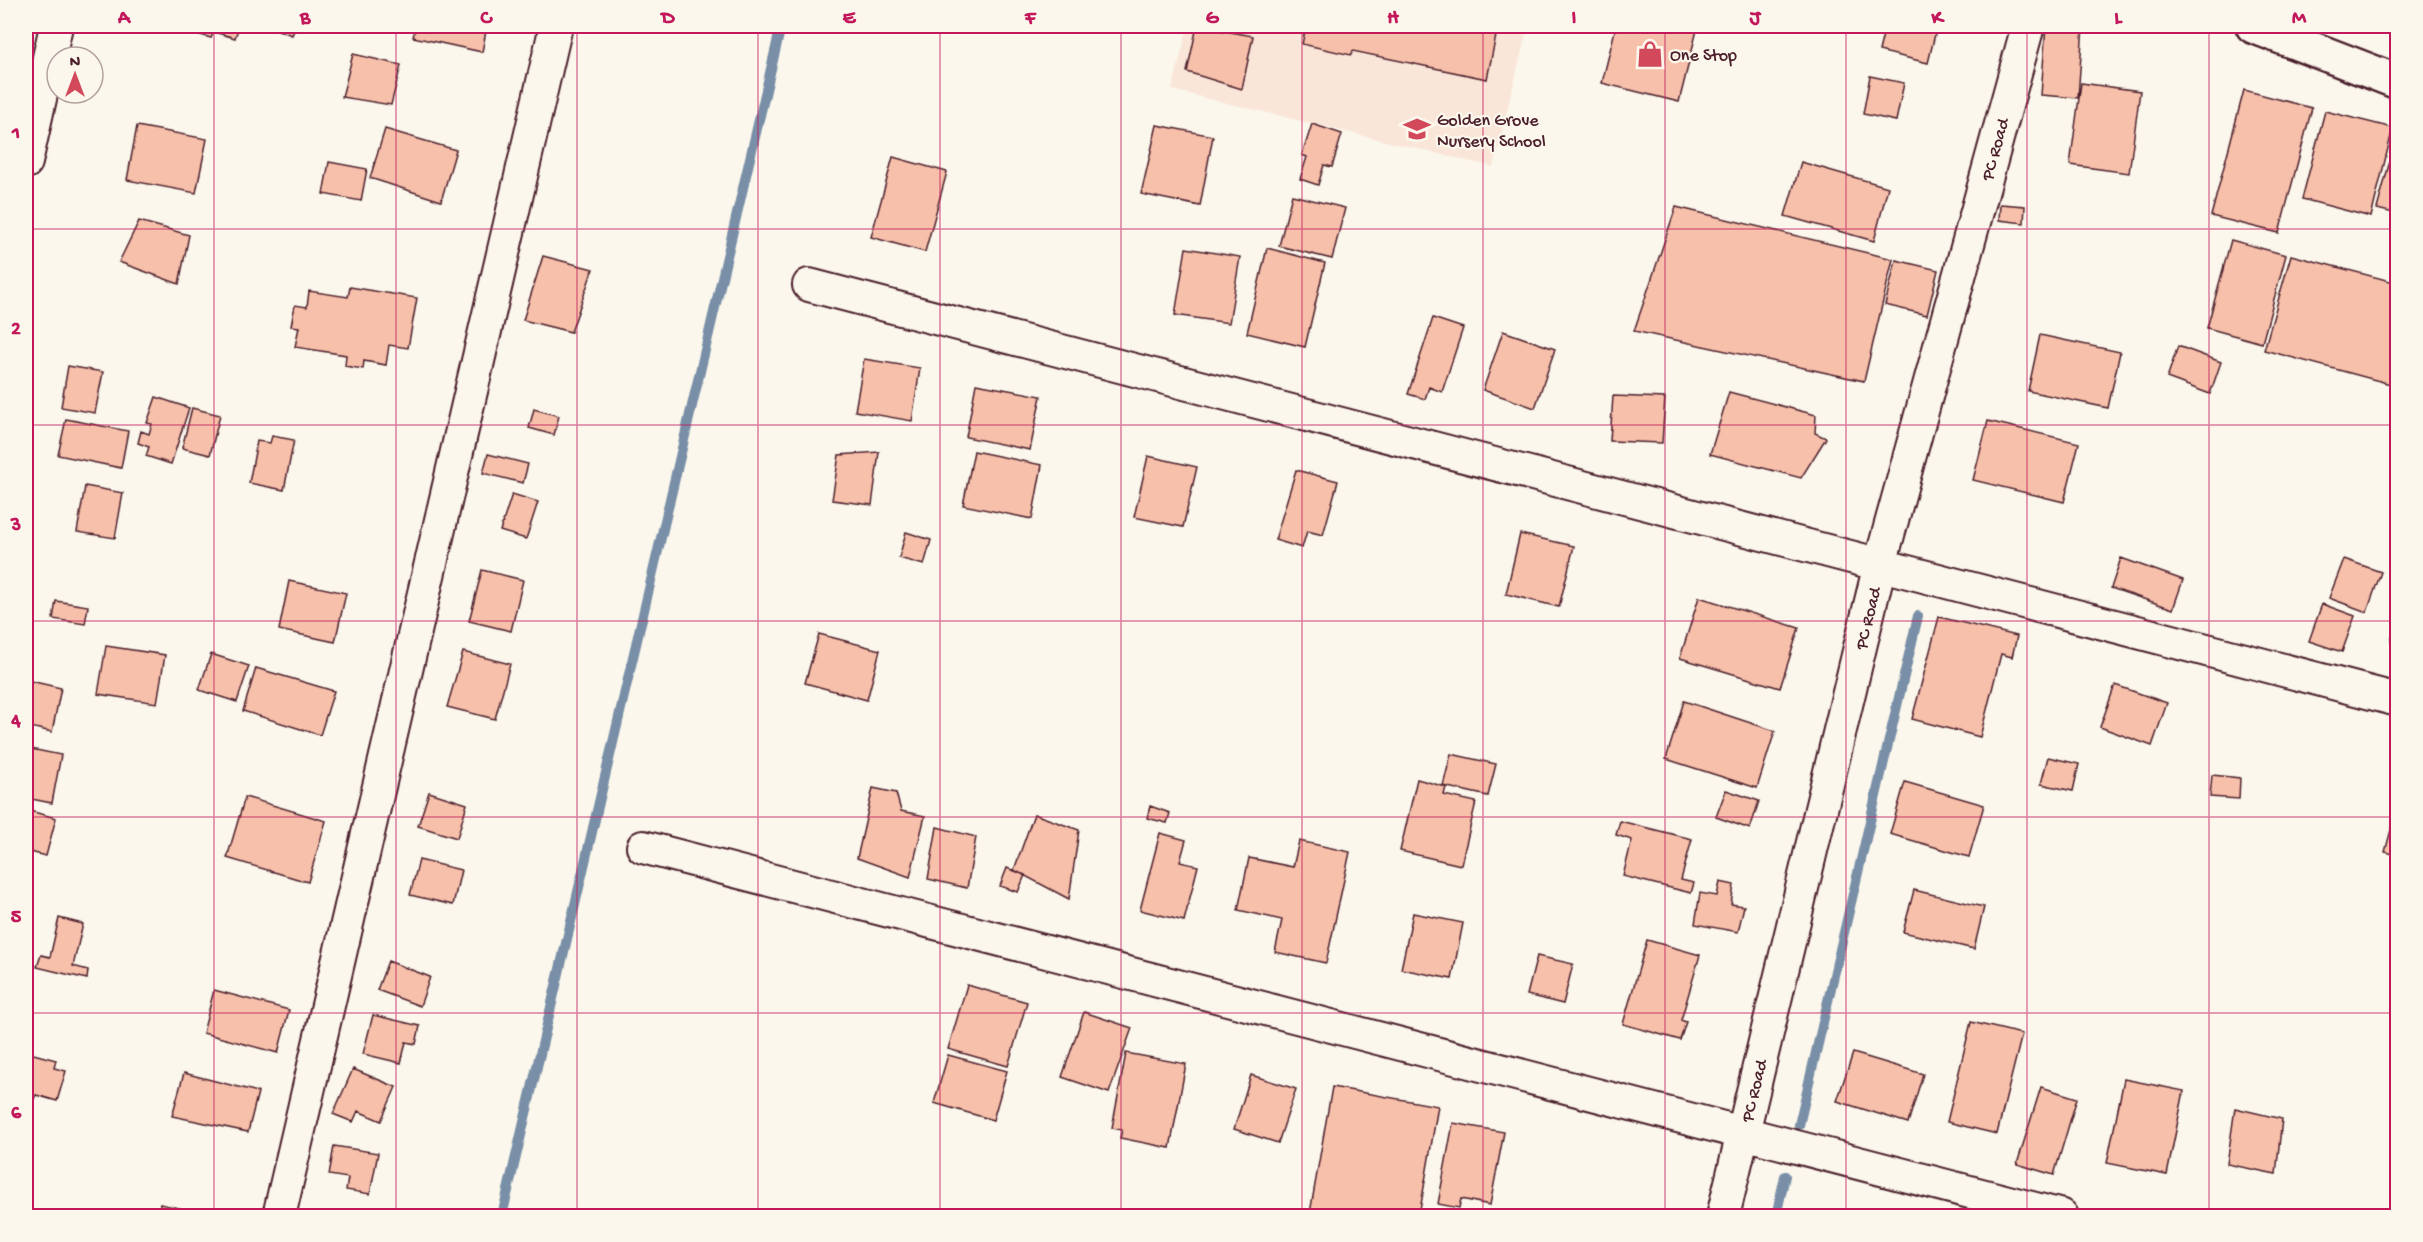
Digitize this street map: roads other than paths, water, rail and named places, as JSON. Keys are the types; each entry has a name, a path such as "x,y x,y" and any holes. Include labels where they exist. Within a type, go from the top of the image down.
{"main road":[{"path":"2253,26 2397,82"}],"street":[{"path":"26,162 56,26"},
{"path":"279,1216 556,26"},
{"name":"PC Road","path":"1723,1216 1880,564 2028,26"},
{"path":"809,285 2397,700"},
{"path":"643,847 2062,1216"}],"waterway":[{"path":"502,1216 781,26"},
{"path":"1799,1125 1918,616"},
{"path":"1776,1216 1785,1176"}],"place":[{"name":"One Stop","path":"1650,54"},
{"name":"Golden Grove Nursery School","path":"1417,129"}]}
